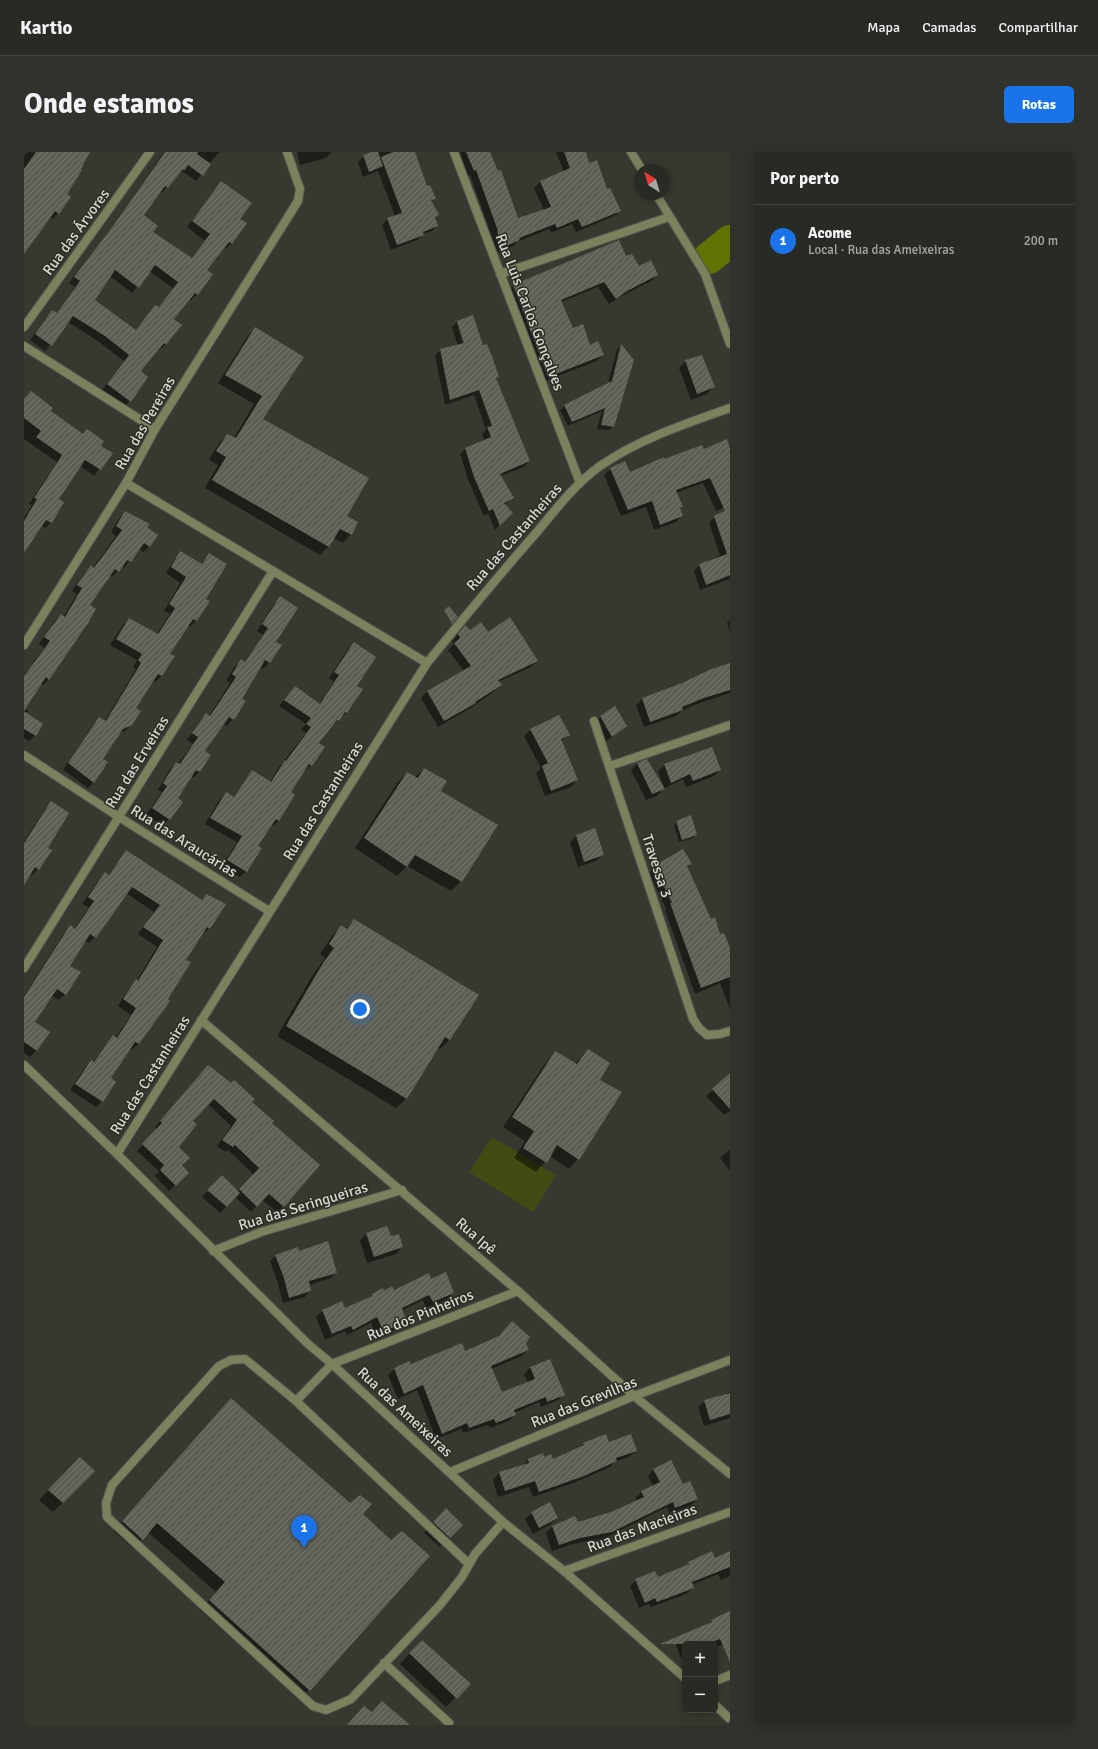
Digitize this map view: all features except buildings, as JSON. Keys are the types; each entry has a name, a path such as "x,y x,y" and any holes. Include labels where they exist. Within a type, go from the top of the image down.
{"street":[{"name":"Rua das Árvores","path":"24,327 150,152"},
{"name":"Rua das Pereiras","path":"24,645 126,483 155,429 298,201 300,189 288,152"},
{"name":"Rua Luis Carlos Gonçalves","path":"454,152 580,483"},
{"path":"632,152 639,164"},
{"path":"659,200 705,274 730,344"},
{"path":"500,274 669,217"},
{"path":"24,346 155,429"},
{"name":"Rua das Castanheiras","path":"117,1154 269,911 428,663 486,590 580,483 600,466 630,448 677,427 730,408"},
{"path":"126,483 428,663"},
{"name":"Rua das Erveiras","path":"24,968 273,571"},
{"name":"Travessa 3","path":"594,721 693,1019 699,1028 707,1035 720,1034 730,1031"},
{"path":"610,766 730,725"},
{"name":"Rua das Araucárias","path":"24,755 119,818 269,911"},
{"name":"Rua Ipê","path":"201,1020 402,1190 518,1291 634,1396 730,1474"},
{"name":"Rua das Ameixeiras","path":"24,1065 117,1154 308,1344 332,1364 503,1522 564,1571 684,1677"},
{"name":"Rua das Seringueiras","path":"213,1251 261,1232 402,1190"},
{"name":"Rua dos Pinheiros","path":"332,1364 518,1291"},
{"path":"469,1564 296,1401 245,1359 231,1360 219,1366 112,1485 106,1503 108,1517 313,1706 326,1710 352,1699 384,1663 440,1605 462,1577 475,1554 503,1522"},
{"name":"Rua das Grevilhas","path":"450,1472 634,1396 730,1360"},
{"path":"296,1401 332,1364"},
{"name":"Rua das Macieiras","path":"564,1571 730,1512"},
{"path":"384,1663 449,1723"},
{"path":"718,1680 730,1675"},
{"path":"718,1708 730,1719"}],"green space":[{"path":"492,1137 556,1175 533,1212 469,1172"}],"waterway":[{"path":"709,258 730,241"}],"place":[{"name":"Acome","path":"304,1548"}]}
